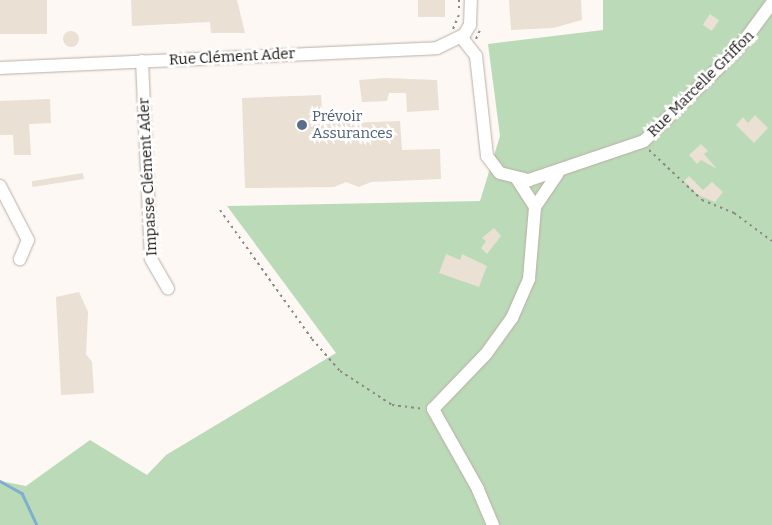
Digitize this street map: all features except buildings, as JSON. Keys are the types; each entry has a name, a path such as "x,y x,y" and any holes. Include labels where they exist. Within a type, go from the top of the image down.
{"street":[{"path":"471,0 470,25 462,38 476,56 487,156 493,167 517,179 535,207"},
{"name":"Rue Marcelle Griffon","path":"517,179 558,173 644,141 738,50 772,3"},
{"name":"Rue Clément Ader","path":"0,68 437,48 462,38"},
{"name":"Impasse Clément Ader","path":"142,61 151,259 168,288"},
{"path":"493,525 478,488 433,409 486,354 512,318 529,279 535,207 558,173"},
{"path":"0,186 28,240 20,259"}],"path":[{"path":"450,32 457,23 459,0"},
{"path":"644,141 650,153 702,200 734,214 772,241"},
{"path":"220,210 312,340 340,371 392,405 433,409"}],"green space":[{"path":"603,0 772,0 772,525 0,525 0,481 26,486 90,440 147,475 166,455 336,353 227,206 480,201 500,136 488,44 603,30"}],"waterway":[{"path":"0,481 22,493 37,525"}],"place":[{"name":"Prévoir Assurances","path":"302,125"}]}
